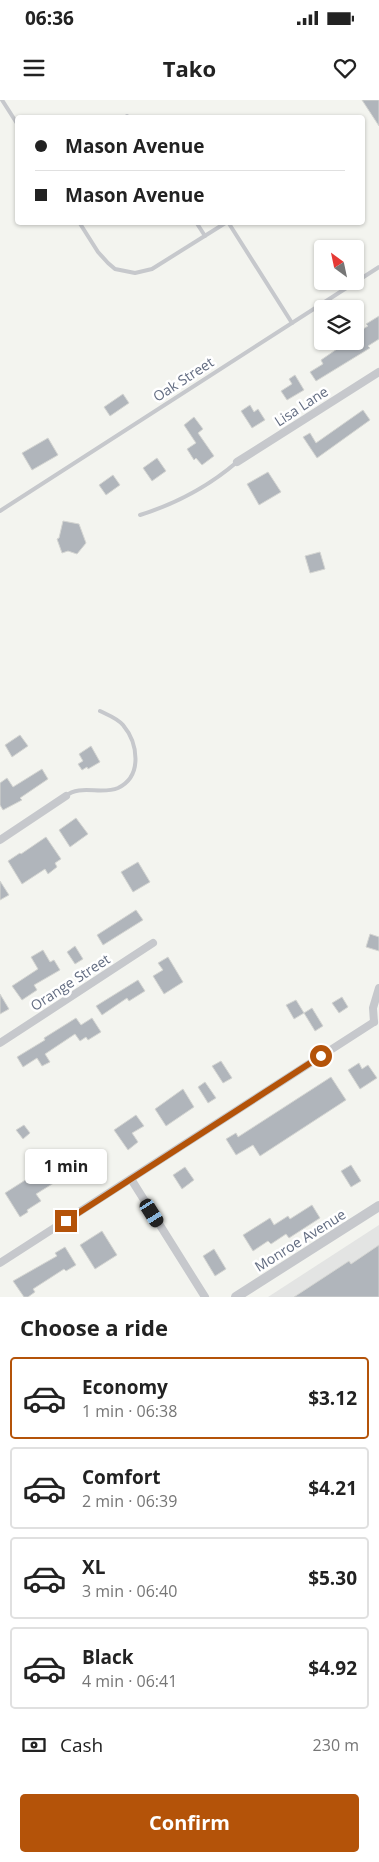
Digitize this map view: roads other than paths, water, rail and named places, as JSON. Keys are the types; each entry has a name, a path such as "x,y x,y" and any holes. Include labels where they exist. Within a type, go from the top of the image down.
{"street":[{"name":"Lisa Lane","path":"237,462 379,372"},
{"path":"0,840 66,796"},
{"name":"Orange Street","path":"0,1043 153,943"},
{"path":"379,988 373,1008 374,1022 379,1030"},
{"path":"0,1263 374,1022"},
{"path":"131,1179 205,1297"},
{"name":"Monroe Avenue","path":"236,1297 379,1206"}],"lane":[{"path":"2,100 15,120"},
{"path":"81,225 98,252 108,263 115,269 135,273 152,269 222,225"},
{"path":"198,225 205,236"},
{"path":"229,225 292,323"},
{"name":"Oak Street","path":"0,511 379,267"},
{"path":"140,515 176,502 227,471 237,462"},
{"path":"66,796 77,791 103,792 120,787 127,781 135,768 135,752 130,735 117,720 100,711"}]}
